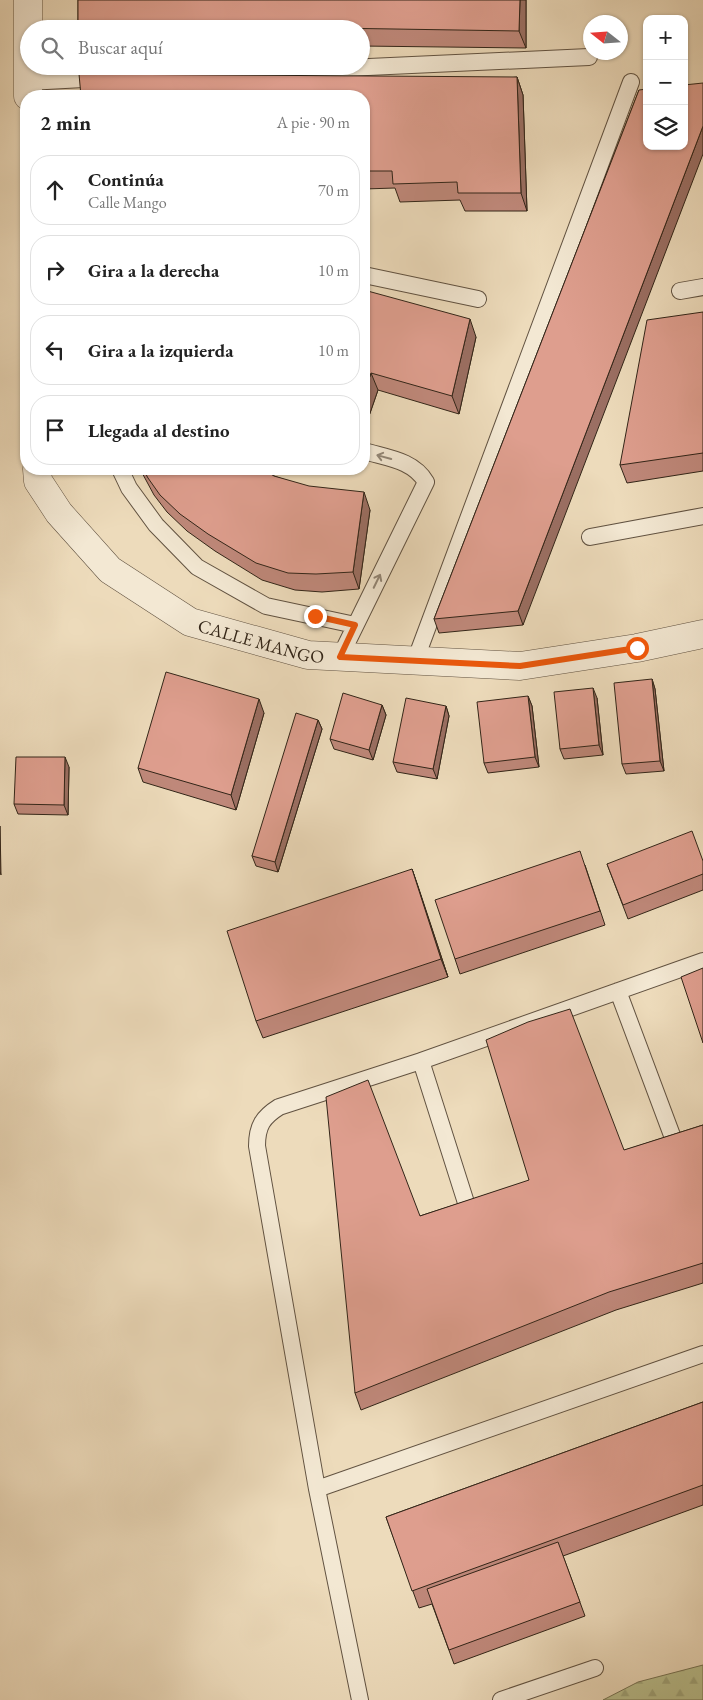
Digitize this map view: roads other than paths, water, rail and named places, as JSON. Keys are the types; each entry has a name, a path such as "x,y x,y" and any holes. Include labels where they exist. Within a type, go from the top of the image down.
{"street":[{"path":"28,0 28,20"},
{"path":"28,75 28,89"},
{"name":"CALLE MANGO","path":"38,475 38,481 59,513 110,570 190,622 308,655 520,666 637,648 703,634"}],"lane":[{"path":"370,67 583,57"},
{"path":"156,76 179,75"},
{"path":"28,89 116,78"},
{"path":"415,661 631,82"},
{"path":"370,276 478,299"},
{"path":"680,291 703,287"},
{"path":"340,657 426,482 419,470 400,461 370,453"},
{"path":"123,475 129,488 156,525 197,567 266,606 355,625"},
{"path":"590,536 703,516"},
{"path":"360,1700 317,1489 257,1146 257,1131 263,1120 279,1107 421,1061 703,961"},
{"path":"618,991 676,1146"},
{"path":"421,1061 468,1209"},
{"path":"317,1489 703,1354"},
{"path":"501,1700 595,1668"}]}
